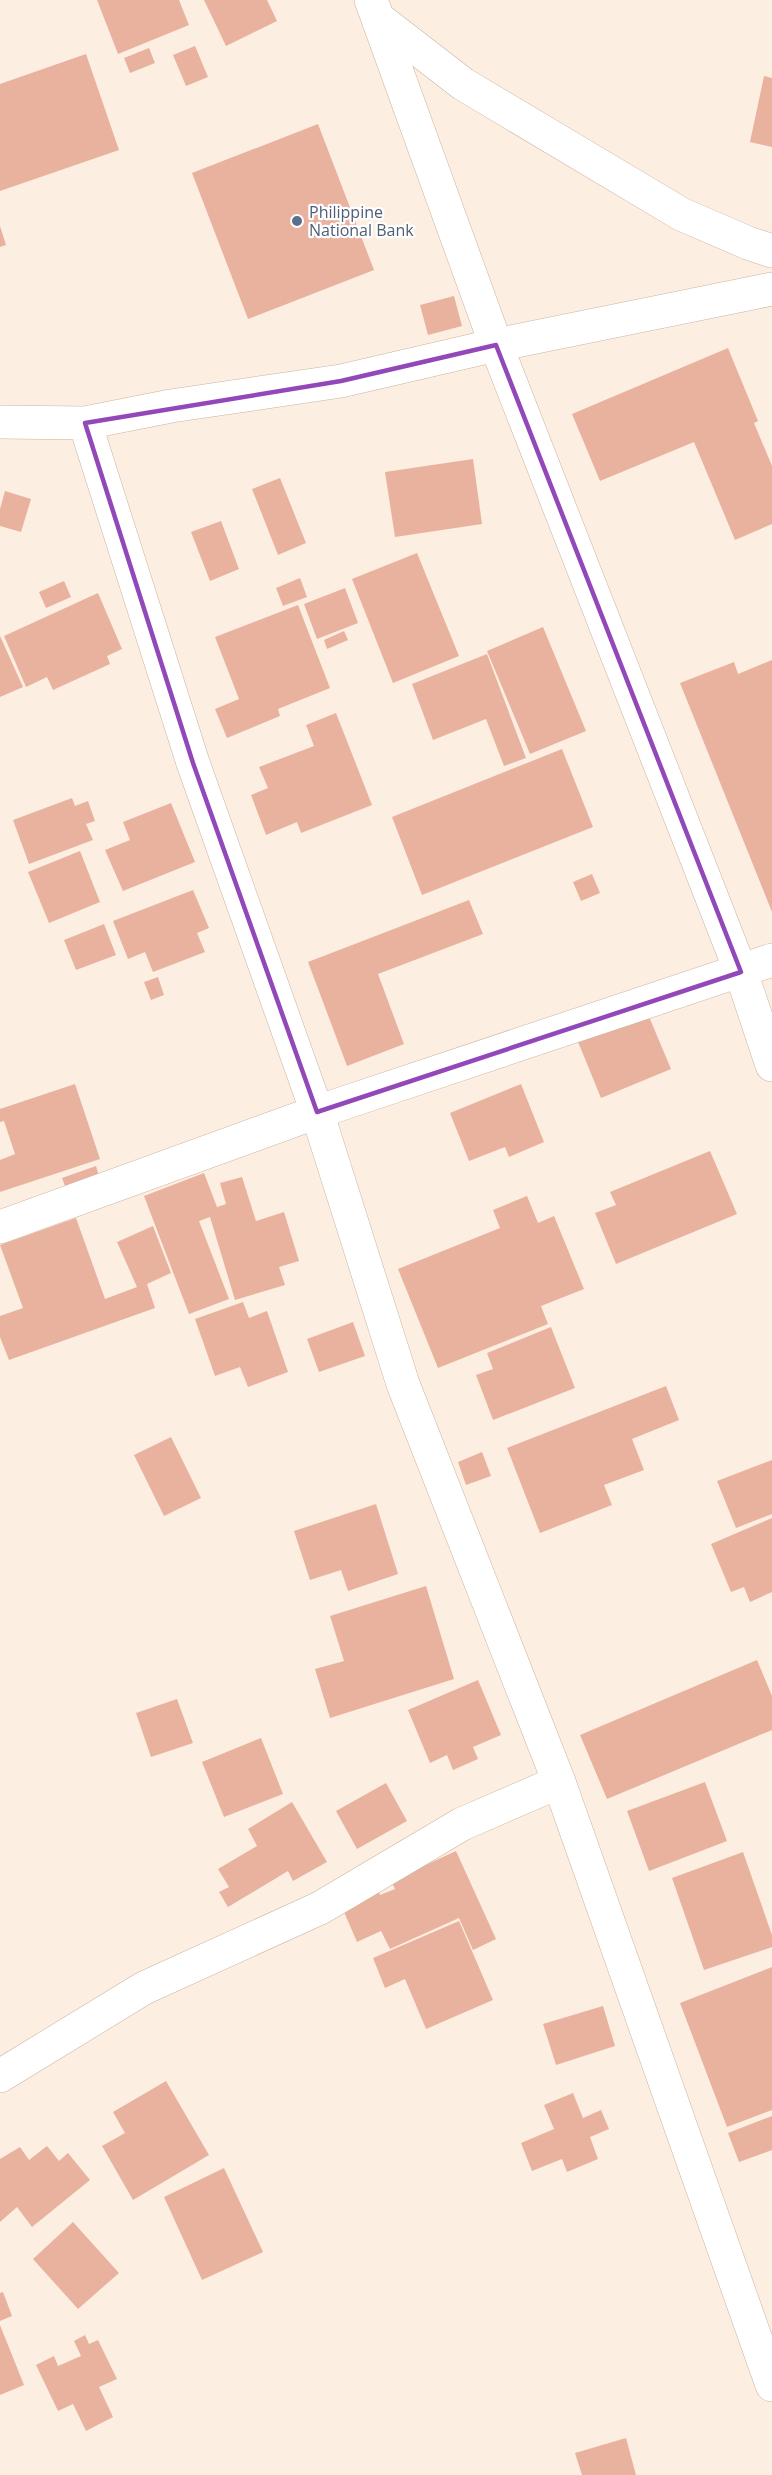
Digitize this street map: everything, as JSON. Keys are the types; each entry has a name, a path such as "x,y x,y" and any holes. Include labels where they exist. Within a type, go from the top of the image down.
{"street":[{"path":"375,9 463,84 681,214 772,251"},
{"path":"375,9 496,345 741,972 772,1065"},
{"path":"0,422 85,423 171,406 341,381 496,345 772,289"},
{"path":"85,423 193,763 317,1112 403,1384 559,1782 772,2385"},
{"path":"0,1227 317,1112 772,960"},
{"path":"0,2076 144,1988 320,1908 462,1824 559,1782"}],"highlighted area":[{"path":"496,345 741,972 317,1112 193,763 85,423 341,381"}],"building":[{"path":"97,0 179,0 189,25 118,54"},
{"path":"204,0 267,0 277,21 226,46"},
{"path":"195,46 208,77 186,86 173,55"},
{"path":"149,48 155,63 130,73 124,58"},
{"path":"86,54 119,150 0,191 0,84"},
{"path":"764,76 772,78 772,147 750,142"},
{"path":"318,124 374,270 248,319 192,173"},
{"path":"0,226 6,245 0,247"},
{"path":"454,296 462,326 428,335 420,305"},
{"path":"728,348 758,421 754,423 772,466 772,524 735,540 694,442 600,481 572,414"},
{"path":"473,459 482,524 395,537 385,472"},
{"path":"280,478 306,543 278,555 252,489"},
{"path":"5,491 31,499 21,532 0,526 0,509"},
{"path":"221,521 239,569 210,581 191,532"},
{"path":"417,553 459,656 393,683 352,579"},
{"path":"300,578 307,597 283,606 276,588"},
{"path":"64,581 71,597 46,608 39,592"},
{"path":"345,588 358,623 317,639 304,604"},
{"path":"98,593 122,649 107,656 110,664 53,690 47,677 26,687 4,636"},
{"path":"298,605 330,688 278,709 280,716 227,738 215,709 239,699 215,637"},
{"path":"543,627 586,731 530,754 487,651"},
{"path":"344,631 348,640 327,649 324,640"},
{"path":"0,636 23,687 0,697"},
{"path":"487,654 526,758 504,766 486,719 433,740 412,684"},
{"path":"772,660 772,912 680,683 734,662 738,674"},
{"path":"336,713 372,805 301,833 297,822 266,835 251,795 268,788 259,767 314,746 306,725"},
{"path":"562,749 593,827 422,895 392,817"},
{"path":"72,798 75,806 88,801 95,821 86,824 93,840 29,864 13,820"},
{"path":"171,803 195,862 123,891 105,850 130,840 123,822"},
{"path":"80,851 100,902 49,923 28,872"},
{"path":"592,874 600,893 581,901 573,882"},
{"path":"193,890 209,928 197,933 205,952 153,972 145,952 128,959 113,921"},
{"path":"469,900 483,934 378,974 404,1044 347,1066 308,962"},
{"path":"104,924 116,955 76,970 64,940"},
{"path":"158,977 164,995 151,1000 144,982"},
{"path":"645,1007 671,1069 601,1098 576,1037"},
{"path":"75,1084 100,1159 0,1192 0,1160 15,1154 4,1121 0,1122 0,1109"},
{"path":"521,1084 544,1142 509,1157 505,1147 469,1161 450,1113"},
{"path":"710,1151 737,1214 616,1264 595,1213 616,1205 610,1192"},
{"path":"96,1166 101,1183 68,1194 62,1178"},
{"path":"204,1173 217,1207 226,1204 220,1183 242,1177 256,1221 284,1212 299,1261 279,1267 285,1285 235,1300 210,1217 199,1221 229,1299 189,1314 144,1196"},
{"path":"527,1196 538,1223 554,1216 584,1289 541,1306 548,1324 438,1368 398,1269 500,1228 493,1210"},
{"path":"76,1218 105,1299 137,1287 117,1242 153,1226 171,1273 147,1284 155,1308 9,1360 0,1337 0,1316 23,1308 0,1245"},
{"path":"243,1302 249,1318 267,1311 288,1372 248,1387 240,1367 215,1376 195,1319"},
{"path":"353,1322 365,1356 319,1372 307,1339"},
{"path":"551,1327 575,1388 493,1420 476,1375 493,1369 487,1353"},
{"path":"666,1386 679,1420 632,1439 644,1470 604,1485 612,1505 540,1533 507,1448"},
{"path":"171,1437 201,1498 164,1516 134,1455"},
{"path":"482,1452 491,1476 466,1485 458,1462"},
{"path":"772,1460 772,1514 736,1528 717,1481"},
{"path":"376,1504 398,1574 348,1591 341,1570 310,1580 294,1531"},
{"path":"772,1518 772,1592 750,1602 744,1587 731,1592 711,1544"},
{"path":"426,1586 454,1679 330,1718 315,1669 344,1661 330,1616"},
{"path":"757,1660 772,1696 772,1730 607,1799 580,1735"},
{"path":"478,1680 501,1735 473,1747 478,1759 453,1770 447,1755 430,1763 408,1710"},
{"path":"177,1699 193,1743 151,1757 136,1713"},
{"path":"261,1738 283,1794 224,1817 202,1762"},
{"path":"705,1782 727,1841 649,1871 627,1811"},
{"path":"386,1783 407,1821 357,1849 336,1811"},
{"path":"292,1802 327,1862 293,1881 288,1871 228,1907 219,1892 229,1887 218,1869 257,1846 248,1829"},
{"path":"456,1851 496,1939 473,1950 459,1918 390,1949 381,1931 357,1942 341,1905 378,1889 380,1895 395,1889 391,1881"},
{"path":"743,1852 772,1935 772,1947 704,1970 672,1878"},
{"path":"459,1921 493,2000 426,2029 405,1979 385,1988 373,1958"},
{"path":"772,1967 772,2110 727,2127 680,2003"},
{"path":"603,2006 615,2046 556,2065 543,2024"},
{"path":"166,2081 209,2155 133,2200 102,2146 125,2133 113,2112"},
{"path":"573,2093 583,2118 601,2110 609,2129 590,2137 598,2159 567,2172 562,2159 532,2171 521,2143 554,2129 544,2105"},
{"path":"772,2116 772,2150 739,2162 728,2133"},
{"path":"47,2146 59,2161 68,2153 90,2180 32,2227 17,2207 0,2222 0,2159 20,2147 29,2160"},
{"path":"224,2168 263,2252 202,2280 164,2197"},
{"path":"73,2222 119,2273 78,2309 33,2259"},
{"path":"3,2292 12,2316 0,2321 0,2293"},
{"path":"0,2325 24,2385 0,2395"},
{"path":"85,2335 89,2344 98,2340 117,2379 99,2387 113,2417 86,2431 73,2404 58,2411 36,2365 54,2356 58,2366 81,2356 74,2341"},
{"path":"626,2438 636,2475 582,2475 575,2453"}],"place":[{"name":"Philippine National Bank","path":"297,221"}]}
